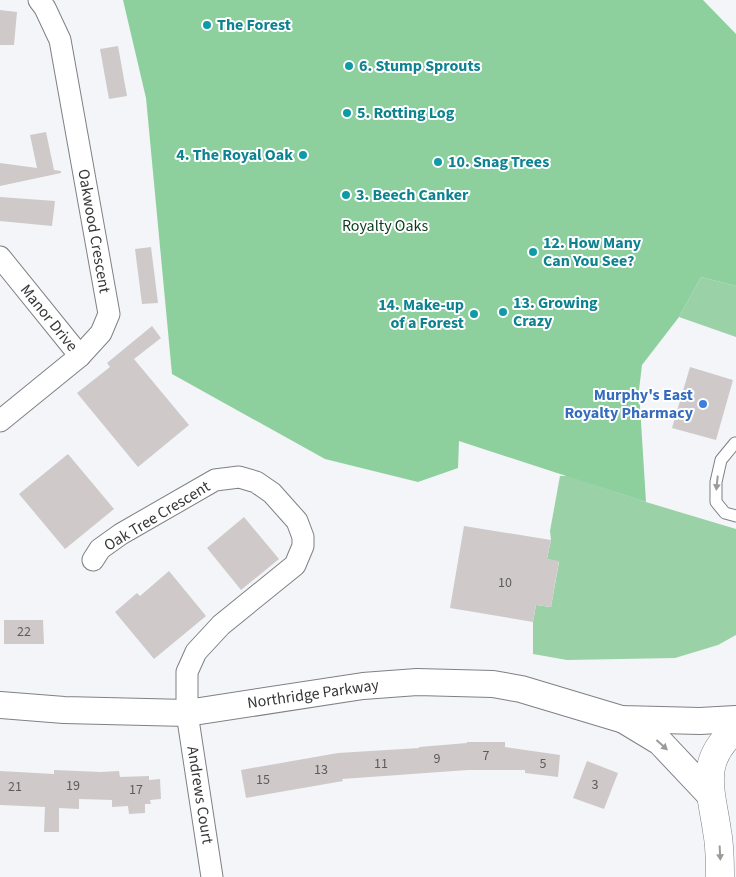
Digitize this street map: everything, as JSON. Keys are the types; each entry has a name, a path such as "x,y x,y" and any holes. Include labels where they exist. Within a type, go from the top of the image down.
{"main road":[{"path":"720,877 719,844 710,795 710,767 716,750 736,728"},
{"path":"710,795 715,809 736,833"}],"street":[{"name":"Oakwood Crescent","path":"0,421 80,356 101,333 109,314 60,40 46,8 39,0"},
{"name":"Manor Drive","path":"0,257 80,356"},
{"name":"Oak Tree Crescent","path":"93,560 100,549 121,534 215,480 239,477 256,482 272,493 296,520 303,537 303,546 294,565 221,625 196,652 187,672 187,713"},
{"name":"Northridge Parkway","path":"0,705 64,710 187,713 363,686 427,682 493,684 521,689 621,719 660,742 710,795"},
{"name":"Andrews Court","path":"187,713 212,877"},
{"name":"Northridge Parkway","path":"621,719 736,719"}],"lane":[{"path":"735,443 721,460 716,482 716,502 724,513 736,516"}],"green space":[{"name":"Royalty Oaks","path":"123,0 703,0 736,34 736,286 701,277 679,317 642,365 639,390 646,502 459,441 458,468 418,482 325,459 172,374 146,98"},
{"path":"701,277 736,286 736,337 679,317"},
{"path":"560,476 568,476 736,529 736,635 718,645 675,658 567,660 533,654 533,622 536,605 551,607 559,562 547,559"}],"building":[{"path":"0,10 17,12 14,45 0,45"},
{"path":"118,46 127,96 109,99 100,49"},
{"path":"46,132 54,170 61,171 61,173 0,186 0,163 37,168 30,135"},
{"path":"0,197 55,201 52,226 0,221"},
{"path":"151,247 158,303 142,304 135,249"},
{"path":"152,326 161,338 134,359 189,425 138,467 77,393 110,367 107,363"},
{"name":"Murphy's East Royalty Pharmacy","path":"690,367 733,380 716,440 672,428"},
{"path":"68,454 114,509 65,549 19,494"},
{"path":"244,517 279,559 241,590 207,548"},
{"path":"464,526 551,540 547,559 559,561 551,607 536,605 533,622 450,608"},
{"path":"169,571 206,616 154,659 115,612 137,593 140,596"},
{"path":"4,620 43,620 44,644 4,644"},
{"path":"467,742 505,742 505,747 560,755 558,777 525,773 525,770 468,770 342,779 343,781 246,798 241,770 338,753 419,748"},
{"path":"587,761 618,773 604,809 573,798"},
{"path":"54,770 119,771 120,777 149,776 149,780 160,779 161,799 150,800 151,804 145,804 145,813 129,814 128,806 112,807 112,800 79,799 79,809 59,808 59,832 44,832 45,807 0,805 0,771 54,774"}],"place":[{"name":"The Forest","path":"207,25"},
{"name":"6. Stump Sprouts","path":"349,66"},
{"name":"5. Rotting Log","path":"347,113"},
{"name":"4. The Royal Oak","path":"303,155"},
{"name":"10. Snag Trees","path":"438,162"},
{"name":"3. Beech Canker","path":"346,195"},
{"name":"12. How Many Can You See?","path":"533,252"},
{"name":"13. Growing Crazy","path":"503,312"},
{"name":"14. Make-up of a Forest","path":"474,314"},
{"name":"Murphy's East Royalty Pharmacy","path":"703,404"}]}
